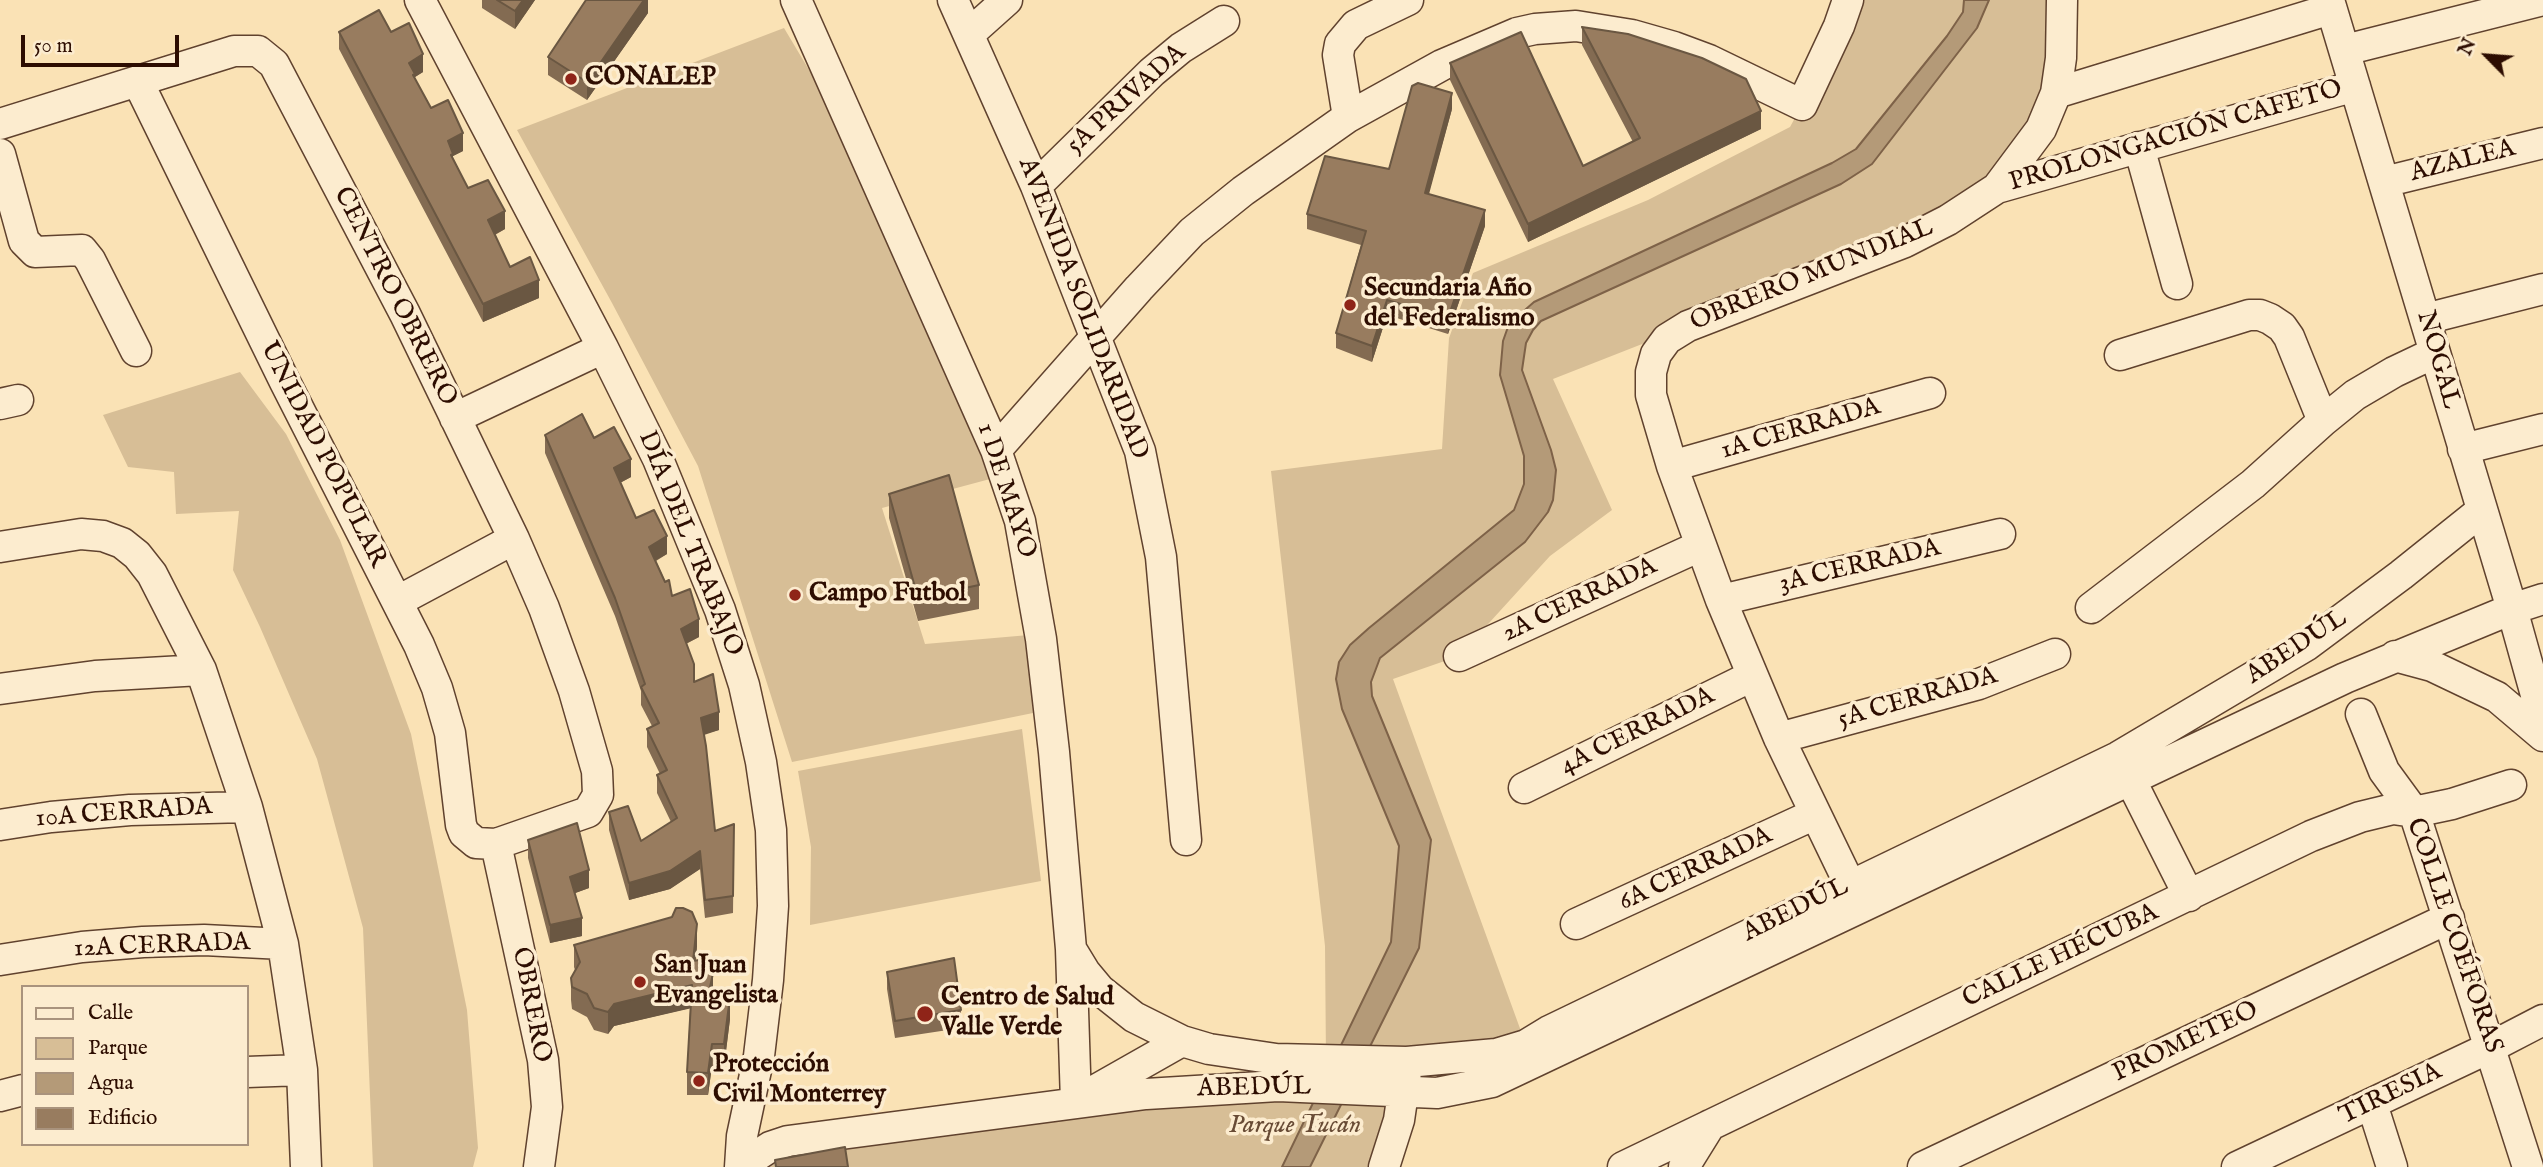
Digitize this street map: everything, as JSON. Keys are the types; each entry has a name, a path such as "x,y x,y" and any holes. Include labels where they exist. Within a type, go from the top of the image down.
{"street":[{"name":"DÍA DEL TRABAJO","path":"419,0 603,348 658,459 720,610 744,685 761,762 771,830 773,906 759,1056 742,1136 743,1167"},
{"name":"1 DE MAYO","path":"796,0 996,450 1020,521 1041,639 1054,752 1071,949 1076,1102"},
{"name":"AVENIDA SOLIDARIDAD","path":"953,0 1036,186 1140,451 1161,557 1186,840"},
{"path":"969,34 1007,0"},
{"path":"1349,117 1338,55 1340,44 1356,25 1408,0"},
{"path":"996,450 1192,232 1243,191 1349,117 1442,65 1486,45 1576,13 1709,60 1802,105 1839,26 1848,0"},
{"path":"2345,50 2543,0"},
{"name":"OBRERO MUNDIAL","path":"1850,885 1752,677 1700,546 1651,395 1651,372 1656,354 1667,339 1688,326 1905,242 1948,220 1997,188 2041,129 2056,93 2067,2"},
{"path":"2056,93 2330,4"},
{"name":"NOGAL","path":"2330,4 2512,608 2543,720"},
{"name":"5A PRIVADA","path":"1036,186 1152,72 1181,48 1224,20"},
{"name":"CENTRO OBRERO","path":"0,124 234,51 258,51 274,64 350,207 514,539 544,608 574,691 600,783 594,805 579,817 483,842"},
{"name":"UNIDAD POPULAR","path":"138,82 285,382 398,601 437,688 450,733 461,825 483,842"},
{"name":"PROLONGACIÓN CAFETO","path":"1997,188 2355,86"},
{"name":"AZALEA","path":"2384,182 2543,143"},
{"path":"2139,147 2177,284"},
{"path":"0,154 24,241 35,252 82,250 90,260 136,351"},
{"path":"2425,320 2543,289"},
{"path":"2120,355 2249,315 2260,315 2276,323 2289,337 2323,421"},
{"path":"455,418 603,348"},
{"path":"2091,608 2253,484 2323,421 2375,383 2434,353"},
{"name":"1A CERRADA","path":"1672,466 1930,393"},
{"path":"2463,449 2543,429"},
{"name":"ABEDÚL","path":"743,1167 770,1147 788,1141 1146,1094 1278,1086 1405,1093 1450,1091 1492,1082 2124,768 2307,645 2373,597 2481,511"},
{"path":"0,547 81,534 103,536 122,543 137,555 152,573 201,670 247,807 283,944 302,1070 306,1167"},
{"name":"3A CERRADA","path":"1721,600 2000,534"},
{"path":"398,601 514,539"},
{"name":"2A CERRADA","path":"1459,656 1700,546"},
{"name":"ABEDÚL","path":"1071,949 1085,972 1116,1004 1155,1029 1182,1041 1240,1055 1276,1059 1407,1062 1496,1054 1525,1045 1850,885 2124,768 2512,608 2543,598"},
{"name":"5A CERRADA","path":"1779,738 1979,684 2055,653"},
{"path":"2395,656 2432,666 2497,697 2543,736"},
{"path":"0,689 95,676 201,670"},
{"name":"4A CERRADA","path":"1524,788 1752,677"},
{"name":"COLLE COÉFORAS","path":"2361,714 2384,771 2414,812 2528,1167"},
{"path":"2124,768 2189,896"},
{"name":"CALLE HÉCUBA","path":"1623,1167 2311,836 2360,817 2393,809 2414,812 2452,804 2511,785"},
{"name":"10A CERRADA","path":"0,825 51,817 130,810 247,807"},
{"name":"6A CERRADA","path":"1576,924 1815,814"},
{"name":"OBRERO","path":"483,842 542,1060 547,1107 539,1167"},
{"name":"PROMETEO","path":"1923,1167 2449,918"},
{"name":"12A CERRADA","path":"0,960 82,947 143,942 204,940 283,944"},
{"name":"TIRESIA","path":"2248,1165 2543,1020"},
{"path":"1076,1102 1182,1041"},
{"path":"1384,1167 1405,1093 1407,1062"},
{"path":"248,1072 302,1070"},
{"path":"0,1096 21,1091"},
{"path":"2372,1104 2392,1167"},
{"path":"1684,1167 1710,1124"}],"green space":[{"path":"1848,0 2062,0 2061,58 1997,188 1688,326 1553,379 1612,510 1550,556 1459,656 1393,679 1526,1045 1326,1060 1325,946 1271,471 1442,449 1449,338 1473,273 1648,200 1790,127"},
{"path":"784,28 867,167 990,479 882,508 925,644 1029,635 1033,713 792,762 698,466 517,130"},
{"path":"240,372 286,434 340,540 411,734 467,1010 478,1148 473,1167 373,1167 363,928 317,759 233,570 239,511 176,514 174,472 128,467 103,415"},
{"path":"1022,729 1041,881 810,925 811,847 798,771"},
{"name":"Parque Tucán","path":"1146,1094 1382,1102 1399,1120 1384,1167 760,1167 788,1141"}],"water":[{"path":"1964,0 1989,0 1977,28 1872,164 1841,184 1541,321 1533,330 1526,343 1522,370 1556,470 1553,500 1548,512 1525,542 1380,658 1371,682 1372,696 1431,840 1419,948 1310,1167 1282,1167 1391,942 1399,846 1342,709 1336,679 1339,662 1350,645 1369,628 1514,510 1524,484 1524,456 1500,375 1503,341 1509,324 1534,302 1832,163 1856,149 1947,36 1963,12"}],"building":[{"path":"497,0 523,0 515,11"},
{"path":"586,0 644,0 587,82 548,57"},
{"path":"379,10 391,32 409,23 423,54 409,63 415,74 413,75 431,108 448,100 463,133 448,141 453,154 451,155 468,188 488,180 505,211 488,220 510,267 530,257 539,280 483,304 339,32"},
{"path":"1582,27 1628,34 1702,58 1746,79 1761,111 1528,224 1450,63 1521,32 1583,166 1640,138"},
{"path":"1418,83 1452,93 1425,193 1485,210 1448,318 1387,300 1372,346 1336,333 1366,231 1307,214 1325,156 1389,169 1412,86"},
{"path":"582,414 594,438 614,427 631,459 614,468 636,518 654,510 667,536 649,547 665,582 669,580 672,596 690,589 699,619 681,629 694,664 694,682 713,674 719,712 701,718 715,831 734,824 733,896 705,900 700,851 670,871 629,883 609,812 628,806 641,841 677,818 657,775 667,770 647,729 659,723 641,687 645,684 615,598 545,435"},
{"path":"949,475 979,585 918,598 889,494"},
{"path":"577,823 589,870 570,877 582,918 550,925 528,840"},
{"path":"676,908 692,912 697,924 693,961 705,959 713,973 708,997 730,997 724,1044 712,1044 708,1073 687,1072 692,985 614,1004 608,1012 594,1008 587,994 572,987 571,978 580,962 574,945 672,917"},
{"path":"954,958 961,1010 895,1021 887,972"},
{"path":"845,1147 848,1167 776,1167 775,1160"}],"place":[{"name":"CONALEP","path":"571,79"},
{"name":"Secundaria Año del Federalismo","path":"1350,305"},
{"name":"Campo Futbol","path":"795,595"},
{"name":"San Juan Evangelista","path":"640,982"},
{"name":"Centro de Salud Valle Verde","path":"925,1014"},
{"name":"Protección Civil Monterrey","path":"699,1081"}]}
